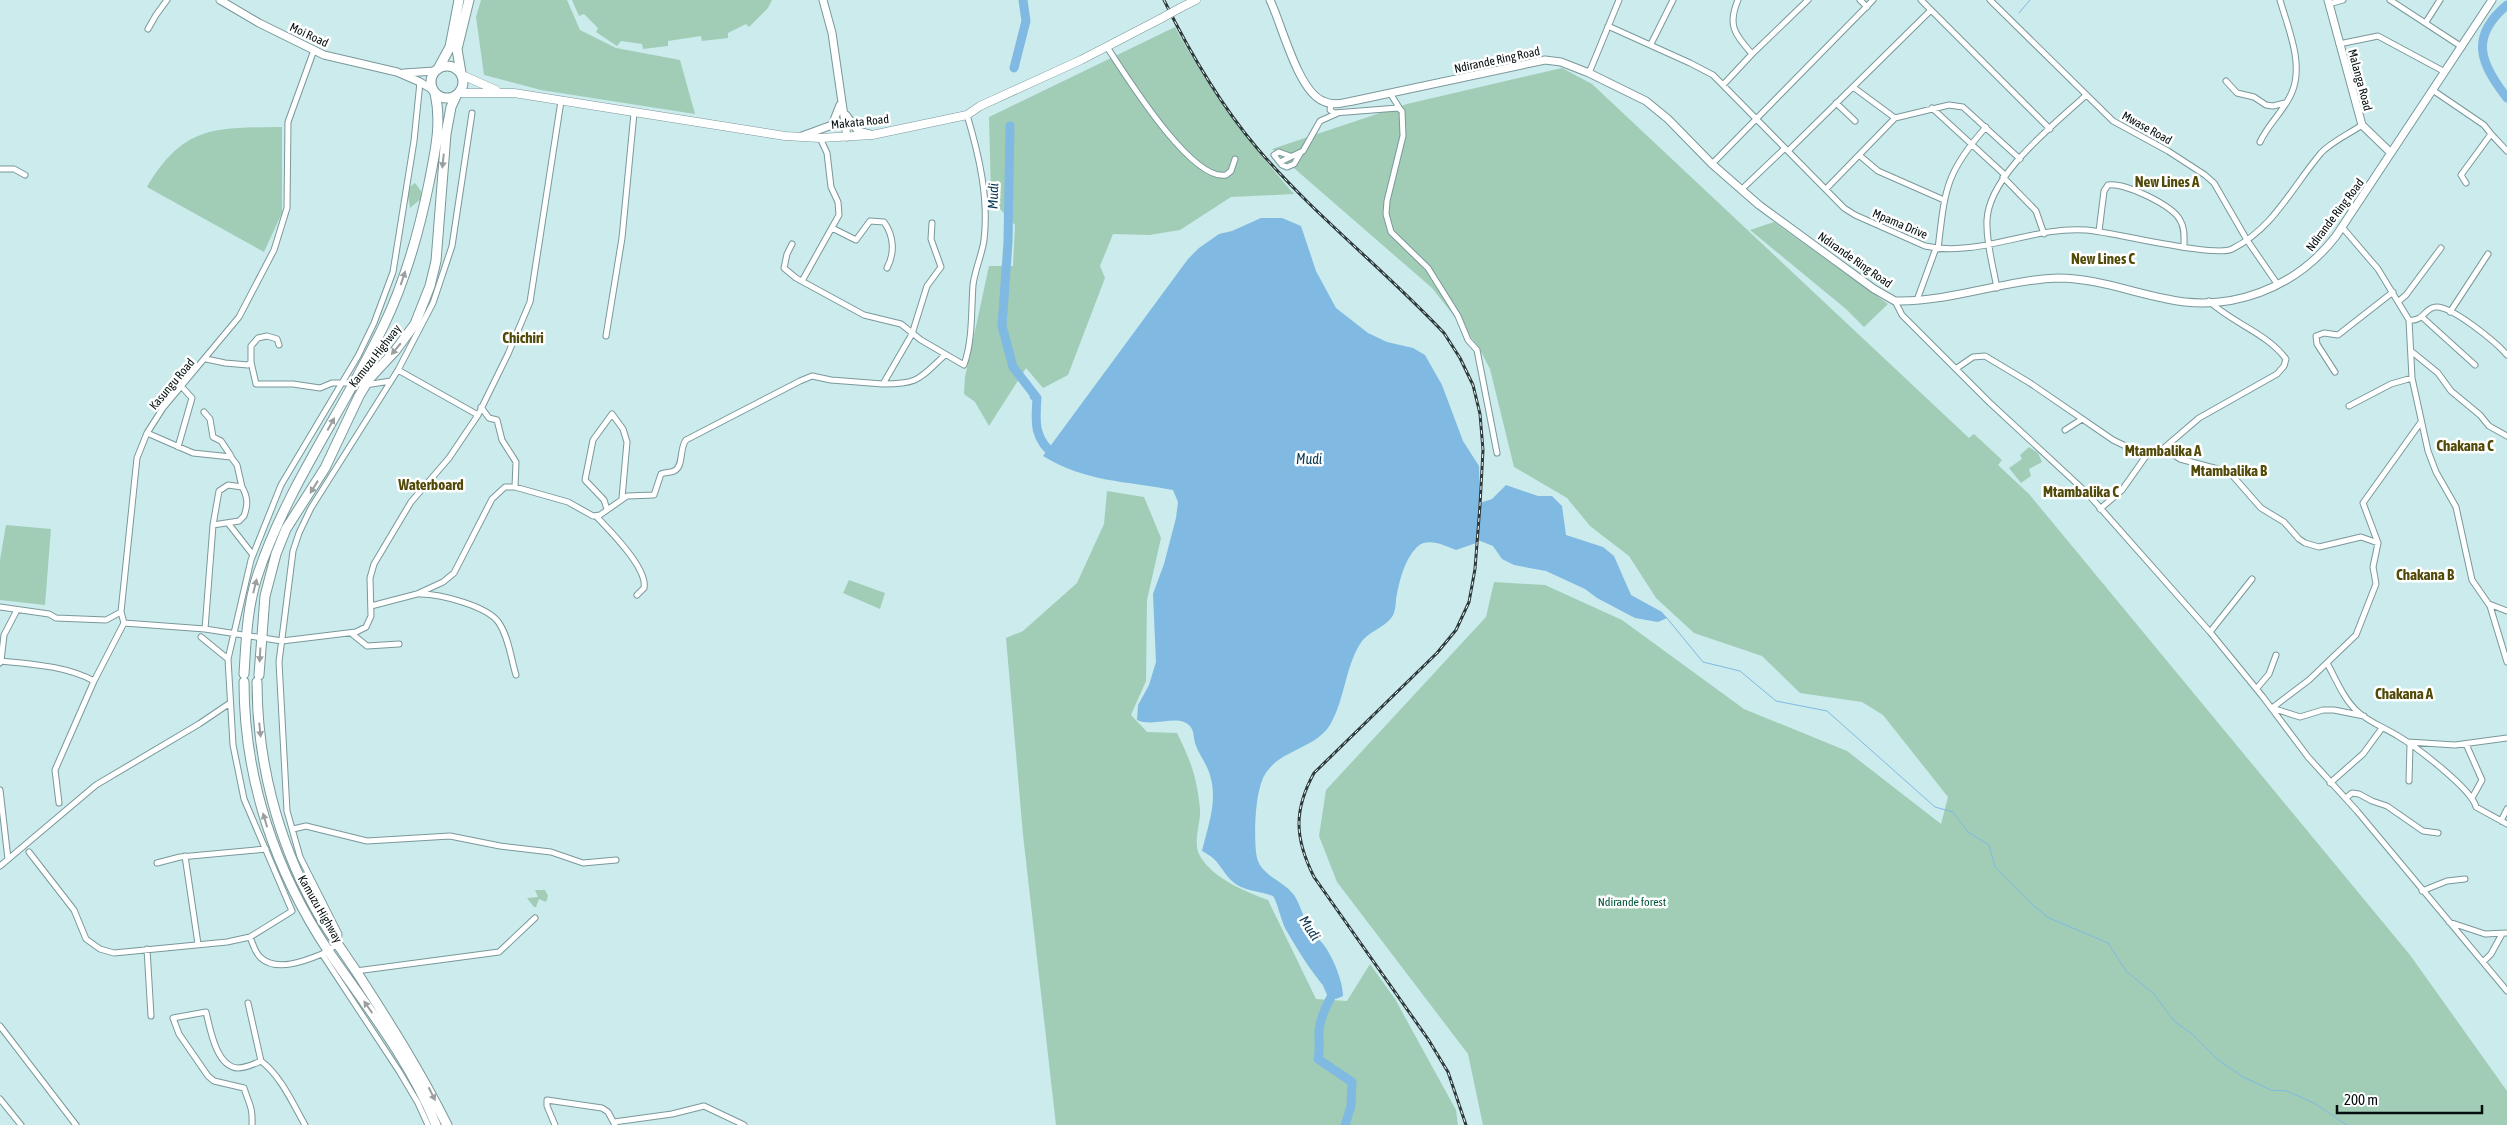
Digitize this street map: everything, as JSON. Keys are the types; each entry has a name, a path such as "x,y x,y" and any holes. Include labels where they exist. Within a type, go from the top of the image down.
{"highway":[{"path":"460,0 450,47 431,80 434,92 444,99 458,95 464,82 461,75 458,49 469,0"},
{"path":"436,70 448,66 461,75"},
{"name":"Kamuzu Highway","path":"434,92 438,111 438,130 425,204 415,240 384,326 277,526 256,579 247,634 244,678 248,743 266,825 296,894 325,952 408,1066 436,1125"},
{"name":"Kamuzu Highway","path":"447,1125 414,1062 315,908 294,865 278,821 263,758 258,678 265,596 276,554 286,529 325,468 365,385 415,324 430,286 436,261 446,134 451,107 458,95"}],"main road":[{"name":"Makata Road","path":"458,95 500,92 757,132 820,138 872,135 967,115 980,106 1023,88 1196,0"},
{"name":"Makata Road","path":"461,75 500,92"}],"street":[{"path":"148,30 167,0"},
{"name":"Moi Road","path":"220,0 314,50 397,72"},
{"path":"802,136 832,125 840,110 840,84 832,33 823,0"},
{"path":"1270,0 1304,82 1317,98 1331,104 1330,110 1338,112 1367,109 1400,109"},
{"path":"1589,73 1620,0"},
{"path":"1650,44 1673,0"},
{"path":"1738,0 1733,16 1734,31 1752,54"},
{"path":"1723,85 1808,0"},
{"path":"1860,0 1867,7"},
{"path":"1712,164 1874,0"},
{"path":"1922,0 2050,129"},
{"name":"Mwase Road","path":"1990,0 2085,96 2119,126 2168,151 2206,175 2223,196 2247,240 2278,285"},
{"path":"2260,142 2292,93 2295,83 2295,60 2280,0"},
{"path":"2328,2 2343,0"},
{"path":"2390,0 2462,47"},
{"path":"2426,22 2440,0"},
{"name":"Ndirande Ring Road","path":"1331,104 1545,60 1561,62 1589,73 1646,102 1668,119 1712,164 1742,190 1841,266 1895,301 1917,300 2059,278 2092,282 2171,300 2209,301 2253,296 2278,285 2315,260 2342,227 2434,91 2492,0"},
{"name":"Malanga Road","path":"2328,2 2362,126 2391,154"},
{"path":"1742,190 1836,103 1931,10"},
{"name":"Mpama Drive","path":"1608,26 1703,69 1723,85 1755,120 1787,149 1844,208 1855,215 1937,248 1961,249 2073,230 2099,231 2222,253 2247,240 2275,217 2322,152 2362,126"},
{"path":"2338,44 2378,36 2445,72"},
{"path":"1106,47 1175,143 1203,170 1226,175 1231,171 1235,159"},
{"name":"Kasungu Road","path":"124,623 121,612 136,465 147,433 163,408 239,317 253,293 282,226 287,208 288,122 314,50"},
{"path":"397,72 436,70"},
{"path":"397,72 420,82 434,92"},
{"path":"2226,81 2237,93 2254,97 2266,105 2273,106 2286,103"},
{"path":"29,852 74,910 86,939 93,945 114,953 250,937 292,911 244,799 232,745 228,659 253,555 281,485 342,383 374,323 393,272 414,141 420,82"},
{"path":"1853,86 1895,118"},
{"path":"2434,91 2484,125 2507,151"},
{"path":"1390,93 1402,114 1403,136 1387,202 1386,214 1388,223 1396,239 1428,268 1458,316 1468,340 1477,350 1497,453"},
{"path":"840,96 844,110 847,136"},
{"path":"1997,288 1990,244 1988,209 1994,191 2004,176 2020,159 2085,96"},
{"path":"59,803 55,770 94,681 124,623 205,629 247,634 282,641 351,633 366,627 371,616 370,578 374,564 411,502 449,458 478,415 480,407 508,354 530,302 561,101"},
{"path":"1836,103 1855,121"},
{"path":"1826,189 1895,118 1949,105 1961,106 2020,159"},
{"path":"1932,108 1972,143 2039,214 2044,234"},
{"path":"844,110 858,131 872,135"},
{"path":"606,336 622,238 634,112"},
{"path":"1290,156 1281,152 1276,153 1275,157 1285,167 1290,166 1308,145 1320,121 1330,118 1338,112"},
{"path":"250,937 256,953 267,962 277,964 299,962 325,952 338,944 339,934 300,857 294,829 287,811 284,727 279,688 279,662 290,567 298,533 311,508 398,370 433,303 448,260 472,113"},
{"path":"792,244 787,254 784,268 802,281 864,314 895,321 912,334 964,365 969,350 974,277 984,239 985,221 981,166 967,115"},
{"path":"1917,300 1937,248 1944,200 1956,165 1986,127"},
{"path":"2466,183 2461,175 2491,134"},
{"path":"802,281 839,215 838,202 832,187 827,153 820,138"},
{"path":"1280,162 1290,156 1300,154"},
{"path":"1860,155 1878,171 1944,200"},
{"path":"0,169 14,169 25,175"},
{"path":"2099,231 2104,191 2108,185 2113,184 2139,193 2177,215 2183,225 2184,246"},
{"path":"832,228 856,240 870,222 884,222 891,238 893,252 887,268"},
{"path":"882,384 912,334 927,286 941,267 931,239 932,223"},
{"path":"2342,227 2378,268 2409,320 2412,378 2421,422 2436,472 2451,495 2459,515 2473,584 2489,604 2507,662"},
{"path":"2398,300 2406,294 2441,248"},
{"path":"2450,312 2488,254"},
{"path":"2335,372 2317,344 2316,336 2324,333 2338,335 2393,292"},
{"path":"1895,301 1902,315 1989,402 2072,477 2210,632 2257,688 2330,783 2346,798 2507,991"},
{"path":"2100,509 2122,490 2146,456 2164,448 2199,418 2277,374 2286,363 2286,358 2270,342 2218,310 2209,301"},
{"path":"2409,320 2422,318 2434,307 2450,312 2485,334 2507,355"},
{"path":"2422,318 2475,365"},
{"path":"279,345 277,339 273,337 258,338 251,346 251,362 256,384 293,384 320,388 332,383 365,385 390,381"},
{"path":"2410,351 2438,373 2451,391 2480,415 2488,426 2507,436"},
{"path":"596,516 622,498 654,495 661,474 674,471 678,467 681,446 686,440 812,376 831,380 909,384 925,373 945,354"},
{"path":"1957,368 1973,357 1985,356 2030,383 2113,440 2146,456"},
{"path":"206,358 234,364 248,365 251,362"},
{"path":"398,370 478,415"},
{"path":"2349,406 2391,384 2412,378"},
{"path":"178,447 192,398 181,386"},
{"path":"480,407 489,418 497,420 502,440 516,462 515,487"},
{"path":"204,412 210,419 214,437 221,441 237,465 247,499 244,516 239,521 213,525"},
{"path":"607,509 604,500 585,480 594,440 612,414 623,429 627,442 622,498"},
{"path":"2065,430 2082,419"},
{"path":"2272,708 2327,663 2356,636 2376,588 2373,567 2378,543 2363,503 2421,422"},
{"path":"147,433 192,453 231,457"},
{"path":"2164,448 2180,459 2223,470 2232,476 2261,508 2284,522 2298,539 2305,543 2319,547 2361,537 2378,543"},
{"path":"205,629 213,525 219,491 228,485 242,487"},
{"path":"372,606 418,594 443,582 454,573 492,499 502,489 515,487 568,502 588,515 596,516 618,539 643,576 644,588 637,595"},
{"path":"228,524 253,555"},
{"path":"2210,632 2252,579"},
{"path":"418,594 436,594 472,605 498,622 505,635 516,675"},
{"path":"2489,604 2507,611"},
{"path":"0,607 49,614 54,618 106,620 121,612"},
{"path":"17,610 4,635 0,662 60,669 94,681"},
{"path":"351,633 367,646 399,644"},
{"path":"201,637 228,659"},
{"path":"2257,688 2269,674 2276,655"},
{"path":"2327,663 2351,704 2364,716 2409,744 2446,772 2472,798 2476,807 2504,823 2507,809"},
{"path":"0,866 96,786 199,724 230,703"},
{"path":"2272,708 2300,717 2323,710 2334,710 2364,716"},
{"path":"2330,783 2363,754 2382,728"},
{"path":"2409,744 2466,744 2507,738"},
{"path":"2409,744 2409,781"},
{"path":"2466,744 2482,780 2472,798"},
{"path":"0,790 8,859"},
{"path":"2346,798 2352,793 2359,794 2372,802 2386,806 2415,827 2438,834"},
{"path":"294,829 306,826 367,841 450,836 509,848 551,852 583,862 616,860"},
{"path":"157,863 184,856 266,849"},
{"path":"184,856 198,944"},
{"path":"2422,891 2447,881 2464,879"},
{"path":"356,971 499,952 535,918"},
{"path":"2449,922 2485,934 2504,933"},
{"path":"2483,962 2491,954 2504,933"},
{"path":"147,949 150,1016"},
{"path":"325,952 399,1071 418,1103 428,1125"},
{"path":"248,1003 256,1028 261,1061 273,1073 305,1125"},
{"path":"252,1125 254,1116 252,1106 244,1088 214,1081 208,1076 179,1034 172,1018 206,1012 216,1046 228,1065 237,1068 261,1061"},
{"path":"0,1026 76,1125"},
{"path":"0,1099 21,1125"},
{"path":"555,1125 547,1106 547,1100 602,1108 608,1112 615,1123 672,1114 704,1106 744,1125"}],"green space":[{"path":"481,0 567,0 580,30 616,48 680,60 695,114 541,90 484,75 476,17"},
{"path":"572,0 772,0 768,8 749,27 746,24 728,33 728,38 702,41 701,36 668,41 668,46 643,49 642,44 621,41 617,46 596,32 598,28 584,14 579,16"},
{"path":"1175,27 1215,93 1261,155 1294,194 1231,197 1180,230 1149,235 1113,234 1100,266 1105,278 1068,375 1043,388 1026,368 989,426 975,402 964,394 965,377 989,266 1013,266 1015,225 1000,209 991,193 989,117"},
{"name":"Ndirande forest","path":"1562,68 1592,84 1969,438 1974,434 2002,460 1998,465 2029,494 2410,955 2507,1091 2507,1125 1483,1125 1468,1054 1337,882 1319,836 1326,790 1486,617 1494,582 1545,585 1622,620 1744,709 1847,751 1941,824 1948,797 1883,715 1862,702 1800,693 1762,656 1694,633 1656,598 1629,556 1590,526 1567,498 1514,467 1490,369 1478,346 1432,288 1272,149 1407,104"},
{"path":"282,127 282,213 264,252 147,187 174,152 188,141 203,134 238,128"},
{"path":"415,183 421,191 422,198 410,208 407,189"},
{"path":"1774,222 1888,304 1864,327 1846,309 1750,230"},
{"path":"2029,447 2038,453 2042,462 2029,469 2031,476 2021,483 2009,468 2022,459 2020,455"},
{"path":"1107,491 1144,497 1161,538 1147,600 1146,681 1131,715 1147,732 1177,733 1190,761 1197,788 1200,809 1197,838 1199,854 1205,863 1220,877 1268,900 1316,999 1347,1001 1370,964 1395,999 1456,1110 1458,1125 1056,1125 1023,835 1006,638 1023,631 1077,583 1104,524"},
{"path":"6,525 51,529 45,605 0,600 0,560"},
{"path":"849,580 885,593 880,609 843,593"},
{"path":"535,890 545,890 548,896 546,902 539,899 536,907 534,907 527,898 538,897"}],"water":[{"name":"Mudi","path":"1261,218 1282,218 1301,226 1316,271 1336,308 1368,333 1387,342 1413,348 1425,355 1442,385 1463,441 1479,466 1480,503 1492,499 1506,485 1538,496 1552,496 1562,506 1566,535 1603,547 1614,556 1631,595 1662,612 1667,618 1658,622 1635,618 1597,598 1585,589 1546,571 1514,565 1502,559 1493,546 1478,540 1476,543 1456,550 1431,542 1421,544 1412,552 1403,572 1393,615 1389,621 1371,633 1360,644 1351,663 1339,705 1330,725 1323,734 1286,755 1269,768 1263,778 1258,795 1255,834 1258,860 1265,872 1289,889 1294,895 1307,923 1330,955 1343,990 1343,996 1336,999 1315,975 1296,947 1285,928 1273,896 1246,889 1236,884 1216,861 1202,851 1213,804 1213,795 1209,771 1195,743 1191,727 1181,721 1143,722 1137,720 1138,705 1149,685 1156,662 1153,594 1164,564 1176,518 1178,502 1173,490 1090,476 1059,465 1043,456 1188,259 1199,248 1219,234 1232,231"}],"waterway":[{"name":"Mudi","path":"1014,68 1026,21 1023,0"},
{"path":"2019,13 2030,0"},
{"path":"2507,5 2487,28 2483,39 2485,62 2507,98"},
{"name":"Mudi","path":"1010,126 1008,242 1002,326 1013,367 1037,398"},
{"path":"1034,396 1037,398 1036,423 1040,437 1043,444 1056,456"},
{"path":"1666,617 1703,662 1740,671 1776,701 1827,711 1935,807 1953,812 1968,832 1989,845 1995,867 2034,906 2049,918 2108,943 2126,971 2154,994 2174,1021 2192,1034 2217,1059 2243,1077 2271,1090 2287,1091 2314,1103 2347,1125"},
{"name":"Mudi","path":"1328,986 1332,995 1320,1025 1318,1059 1352,1082 1351,1106 1345,1125"}],"railway":[{"path":"1164,0 1206,77 1243,131 1279,173 1444,333 1460,358 1473,385 1480,414 1483,450 1475,569 1469,602 1456,630 1437,653 1314,773 1302,800 1299,825 1303,850 1314,877 1428,1039 1448,1072 1466,1125"}],"district":[{"name":"New Lines A","path":"2167,181"},
{"name":"New Lines C","path":"2103,258"},
{"name":"Chichiri","path":"523,337"},
{"name":"Chakana C","path":"2465,445"},
{"name":"Mtambalika A","path":"2163,450"},
{"name":"Mtambalika B","path":"2229,470"},
{"name":"Waterboard","path":"431,484"},
{"name":"Mtambalika C","path":"2081,491"},
{"name":"Chakana B","path":"2425,574"},
{"name":"Chakana A","path":"2404,693"}]}
